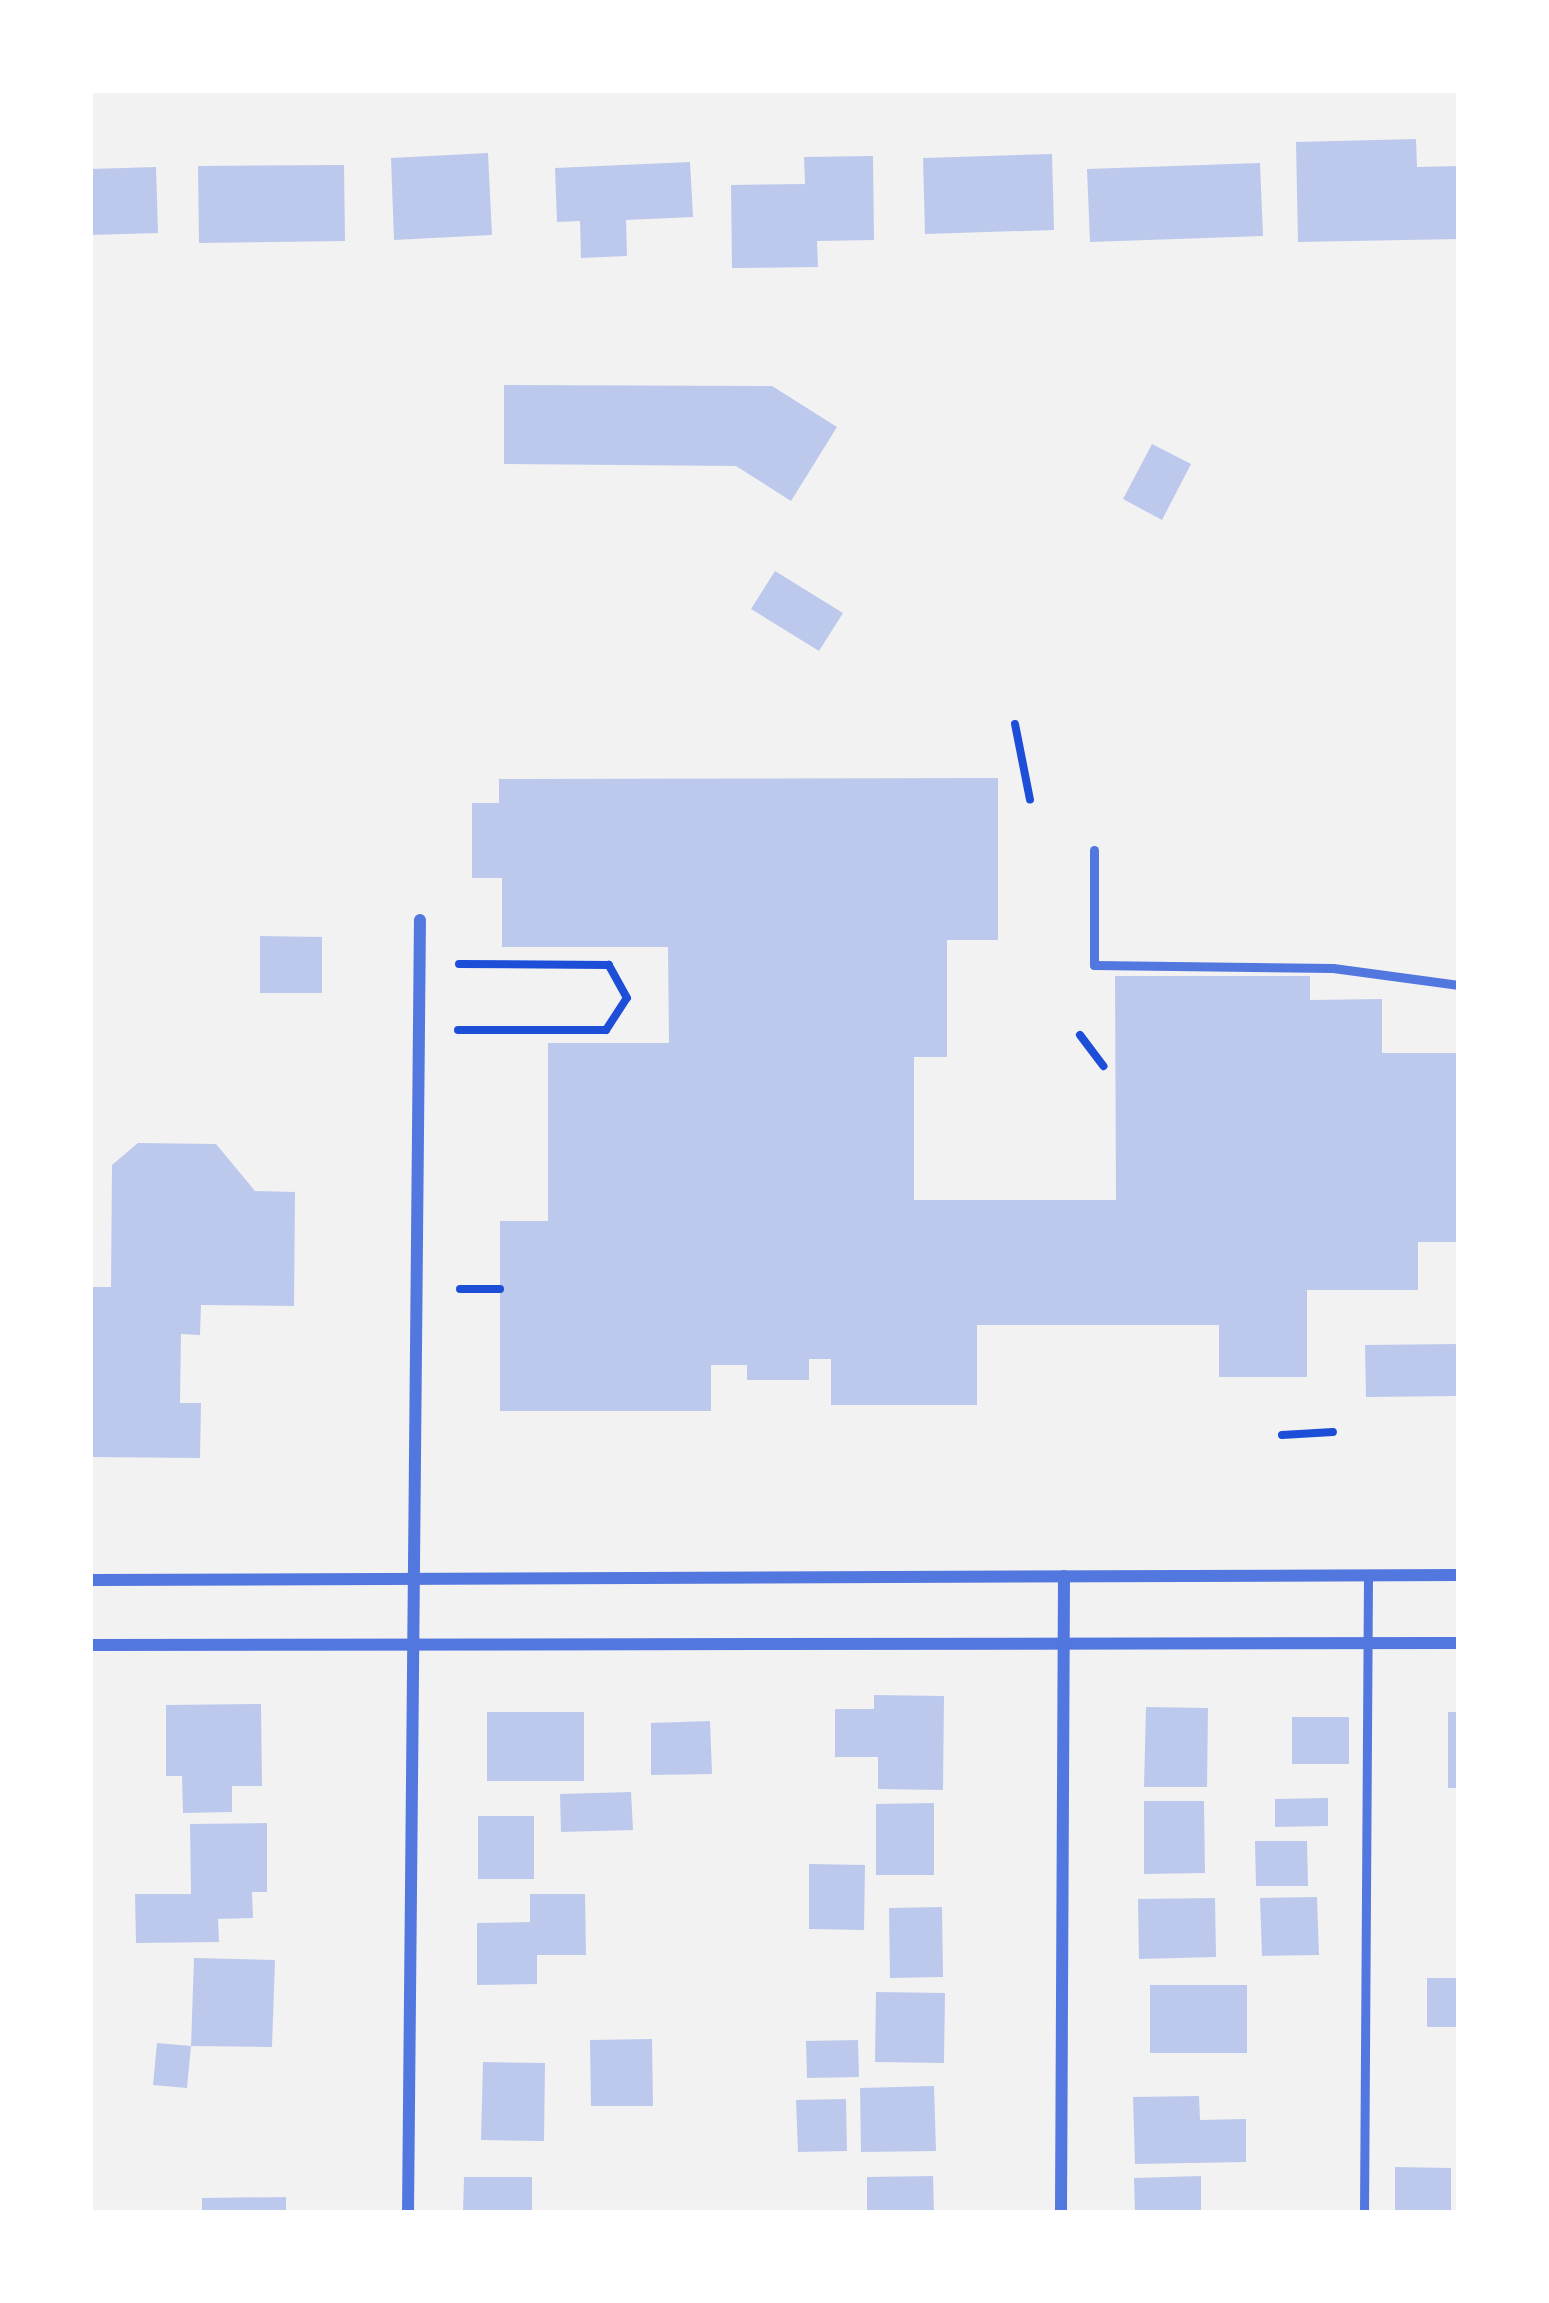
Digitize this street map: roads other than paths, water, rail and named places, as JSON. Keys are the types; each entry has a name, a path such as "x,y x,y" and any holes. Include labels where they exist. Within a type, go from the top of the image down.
{"street":[{"path":"408,2213 420,920"},
{"path":"90,1580 1459,1575"},
{"path":"1061,2213 1064,1576"},
{"path":"90,1645 1459,1643"}],"lane":[{"path":"1094,850 1094,965 1333,968 1459,985"},
{"path":"1364,2213 1368,1575"}]}
